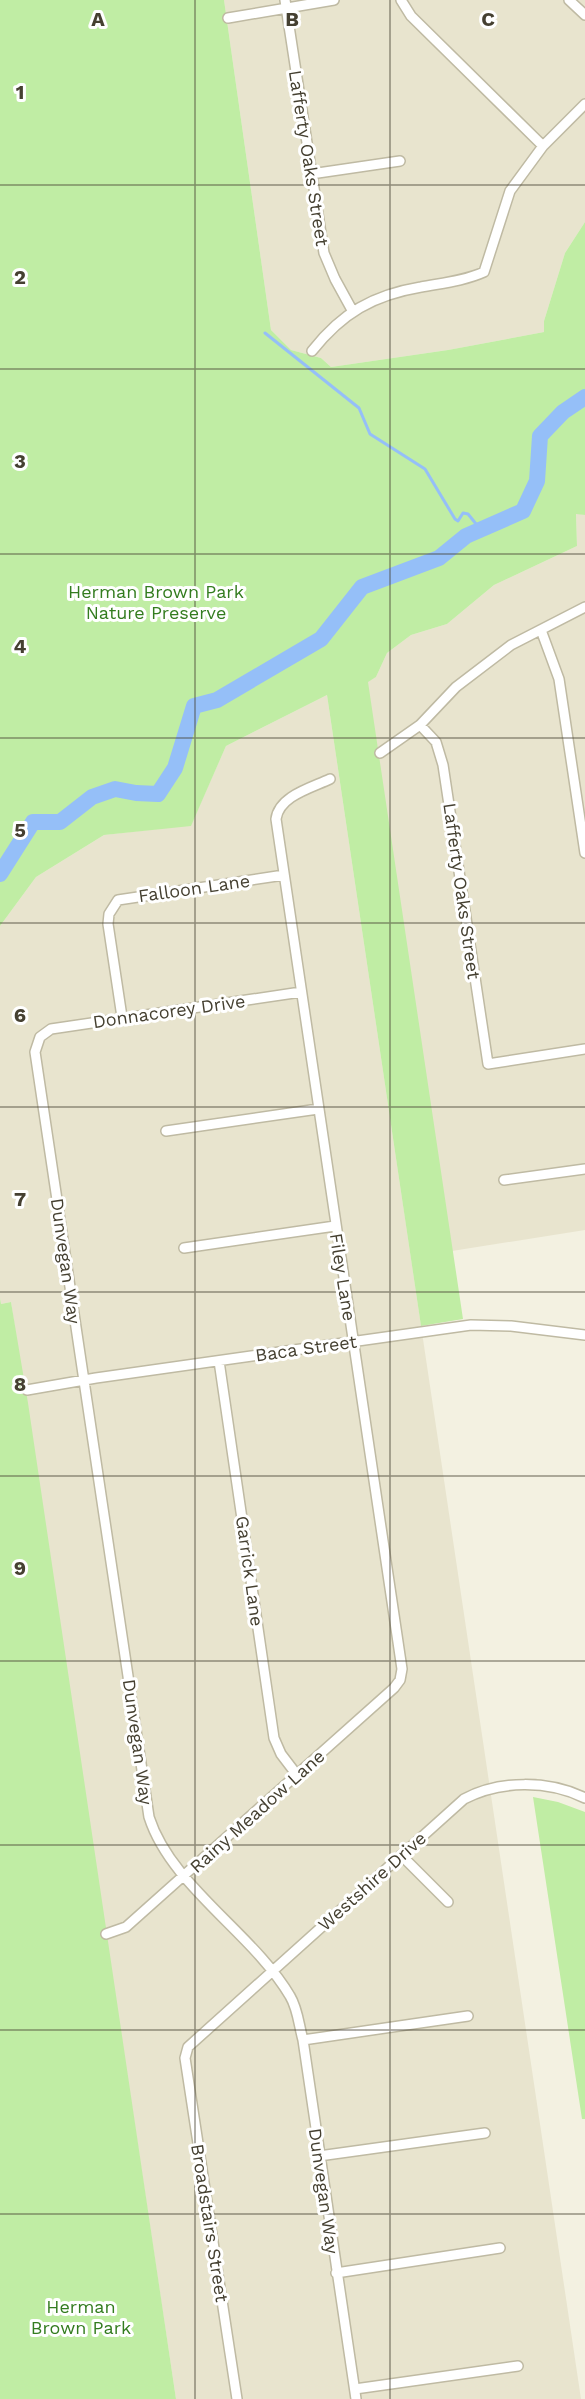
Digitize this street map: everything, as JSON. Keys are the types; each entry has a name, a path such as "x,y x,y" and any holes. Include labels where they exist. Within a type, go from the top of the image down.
{"street":[{"path":"228,18 286,5 334,0"},
{"path":"400,0 411,16 543,146"},
{"path":"570,0 585,15"},
{"name":"Lafferty Oaks Street","path":"286,5 310,174 324,253 352,310"},
{"path":"312,351 324,336 352,310 404,290 472,278 484,272 510,190 543,146 585,104"},
{"path":"310,174 399,161"},
{"path":"380,753 420,725 456,687 511,645 585,607"},
{"path":"541,630 559,679 585,853"},
{"name":"Lafferty Oaks Street","path":"420,725 436,742 443,765 488,1064 585,1049"},
{"name":"Filey Lane","path":"330,779 284,802 277,811 276,819 402,1668 400,1680"},
{"name":"Falloon Lane","path":"122,1017 108,924 109,914 118,900 284,875"},
{"name":"Donnacorey Drive","path":"40,1037 51,1029 301,992"},
{"name":"Dunvegan Way","path":"40,1037 35,1052 149,1817 161,1846 271,1971 290,1997 303,2040 336,2273 356,2394"},
{"path":"166,1131 318,1109"},
{"path":"504,1180 585,1169"},
{"path":"184,1248 335,1226"},
{"name":"Baca Street","path":"27,1390 219,1360 471,1325 511,1326 585,1335"},
{"name":"Garrick Lane","path":"219,1360 274,1738 281,1754 297,1775"},
{"name":"Rainy Meadow Lane","path":"106,1934 126,1927 394,1688 400,1680"},
{"name":"Westshire Drive","path":"188,2047 464,1799 492,1787 533,1785 561,1790 585,1798"},
{"path":"401,1855 447,1902"},
{"path":"303,2040 468,2016"},
{"name":"Broadstairs Street","path":"188,2047 185,2058 237,2399"},
{"path":"319,2156 485,2133"},
{"path":"336,2273 500,2248"},
{"path":"356,2394 518,2366"}],"shaded area":[{"path":"224,0 585,0 585,222 565,253 544,321 544,332 448,350 331,367 321,358 291,350 271,330"},
{"path":"576,513 585,515 585,1230 452,1251 367,682 376,677 387,653 411,635 447,624 494,585 577,546"},
{"path":"327,695 581,2399 176,2399 11,1302 1,1304 0,1298 0,926 36,877 104,835 191,825 226,746"}],"green space":[{"name":"Herman Brown Park Nature Preserve","path":"0,0 224,0 271,330 291,350 321,358 331,367 448,350 544,332 544,321 565,253 585,222 585,515 576,514 577,546 494,585 447,624 411,635 387,653 376,677 368,682 463,1319 421,1326 327,695 226,746 191,826 104,835 36,877 0,926"},
{"name":"Herman Brown Park","path":"0,1298 1,1304 11,1302 28,1403 176,2399 0,2399"},
{"path":"533,1797 558,1802 585,1812 585,2119 582,2119"}],"waterway":[{"path":"265,333 359,408 370,434 425,469 455,519 458,521 463,513 468,514 481,530"},
{"path":"0,874 33,822 60,822 92,797 115,789 158,794 175,768 194,706 217,700 321,639 362,587 439,558 466,536 523,511 537,481 540,436 563,412 585,397"}]}
